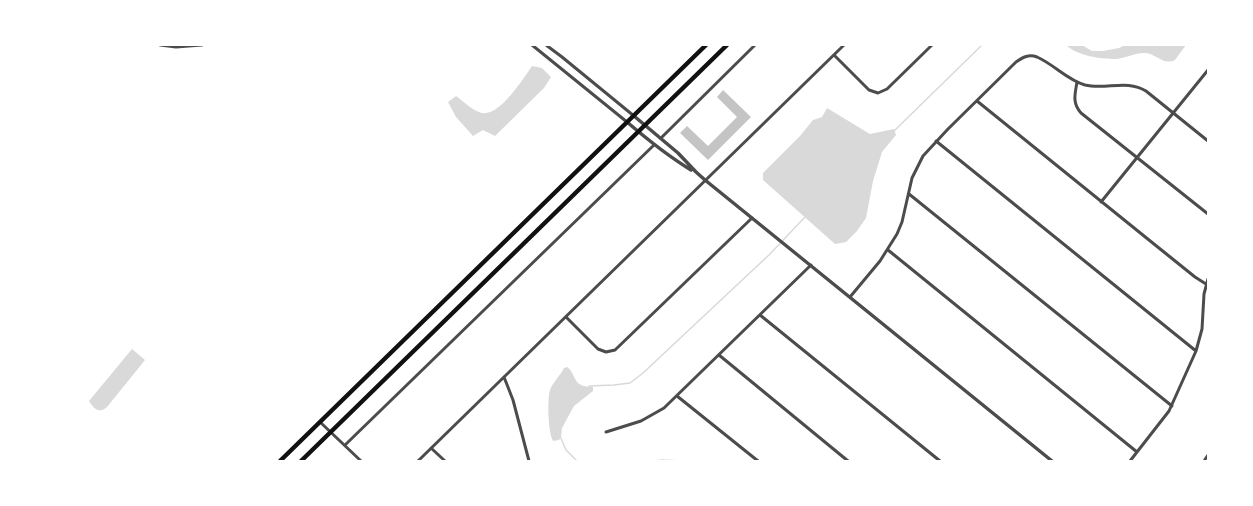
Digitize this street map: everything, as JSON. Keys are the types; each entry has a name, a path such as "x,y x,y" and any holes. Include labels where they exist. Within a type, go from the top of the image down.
{"main road":[{"path":"280,461 706,45"},
{"path":"301,461 727,45"}],"street":[{"path":"160,45 176,47 202,45"},
{"path":"532,45 654,145 672,158 696,172"},
{"path":"546,45 661,138 705,180 1052,461"},
{"path":"661,138 755,45"},
{"path":"418,461 844,45"},
{"path":"834,55 869,90 878,93 887,89 932,45"},
{"path":"850,297 888,250 902,222 912,178 917,165 923,156 1016,62 1024,56 1031,55 1043,59 1066,76 1078,82 1096,86 1136,86 1146,91 1208,141"},
{"path":"1101,202 1208,70"},
{"path":"1078,82 1074,98 1078,110 1208,214"},
{"path":"977,101 1101,202 1195,277 1206,284"},
{"path":"936,142 1196,351"},
{"path":"345,445 654,145"},
{"path":"909,194 1172,406"},
{"path":"566,317 596,348 606,352 612,352 619,347 752,218"},
{"path":"888,250 1137,452"},
{"path":"606,432 641,421 664,408 811,265"},
{"path":"1130,461 1163,420 1172,406 1196,351 1202,329 1203,304 1208,279"},
{"path":"760,316 940,461"},
{"path":"719,355 848,461"},
{"path":"504,377 513,400 529,461"},
{"path":"678,396 758,461"},
{"path":"320,422 362,461"},
{"path":"431,448 445,461"},
{"path":"1204,461 1208,455"}],"shaded area":[{"path":"1066,45 1082,45 1092,51 1103,51 1119,48 1125,45 1186,45 1175,60 1167,61 1144,53 1116,59 1096,57 1077,52"},
{"path":"532,66 542,68 551,77 544,88 495,136 483,130 473,136 456,117 448,102 456,96 476,111 486,113 494,110 501,105 516,89"},
{"path":"827,108 870,134 894,129 896,135 882,152 873,181 866,218 857,231 846,242 835,244 763,180 763,173 800,136 813,120 822,117"},
{"path":"132,349 145,360 107,407 102,410 97,410 89,401"},
{"path":"567,367 578,383 584,386 593,387 593,391 574,406 562,428 561,437 559,440 553,441 549,424 549,394 553,384 564,368"}],"building":[{"path":"723,90 751,117 708,160 680,133 687,126 708,146 737,117 717,97"}],"waterway":[{"path":"894,131 982,45"},
{"path":"589,386 630,383 643,373 770,254 805,217"},
{"path":"560,436 566,450 577,461"},
{"path":"653,461 683,461"}]}
